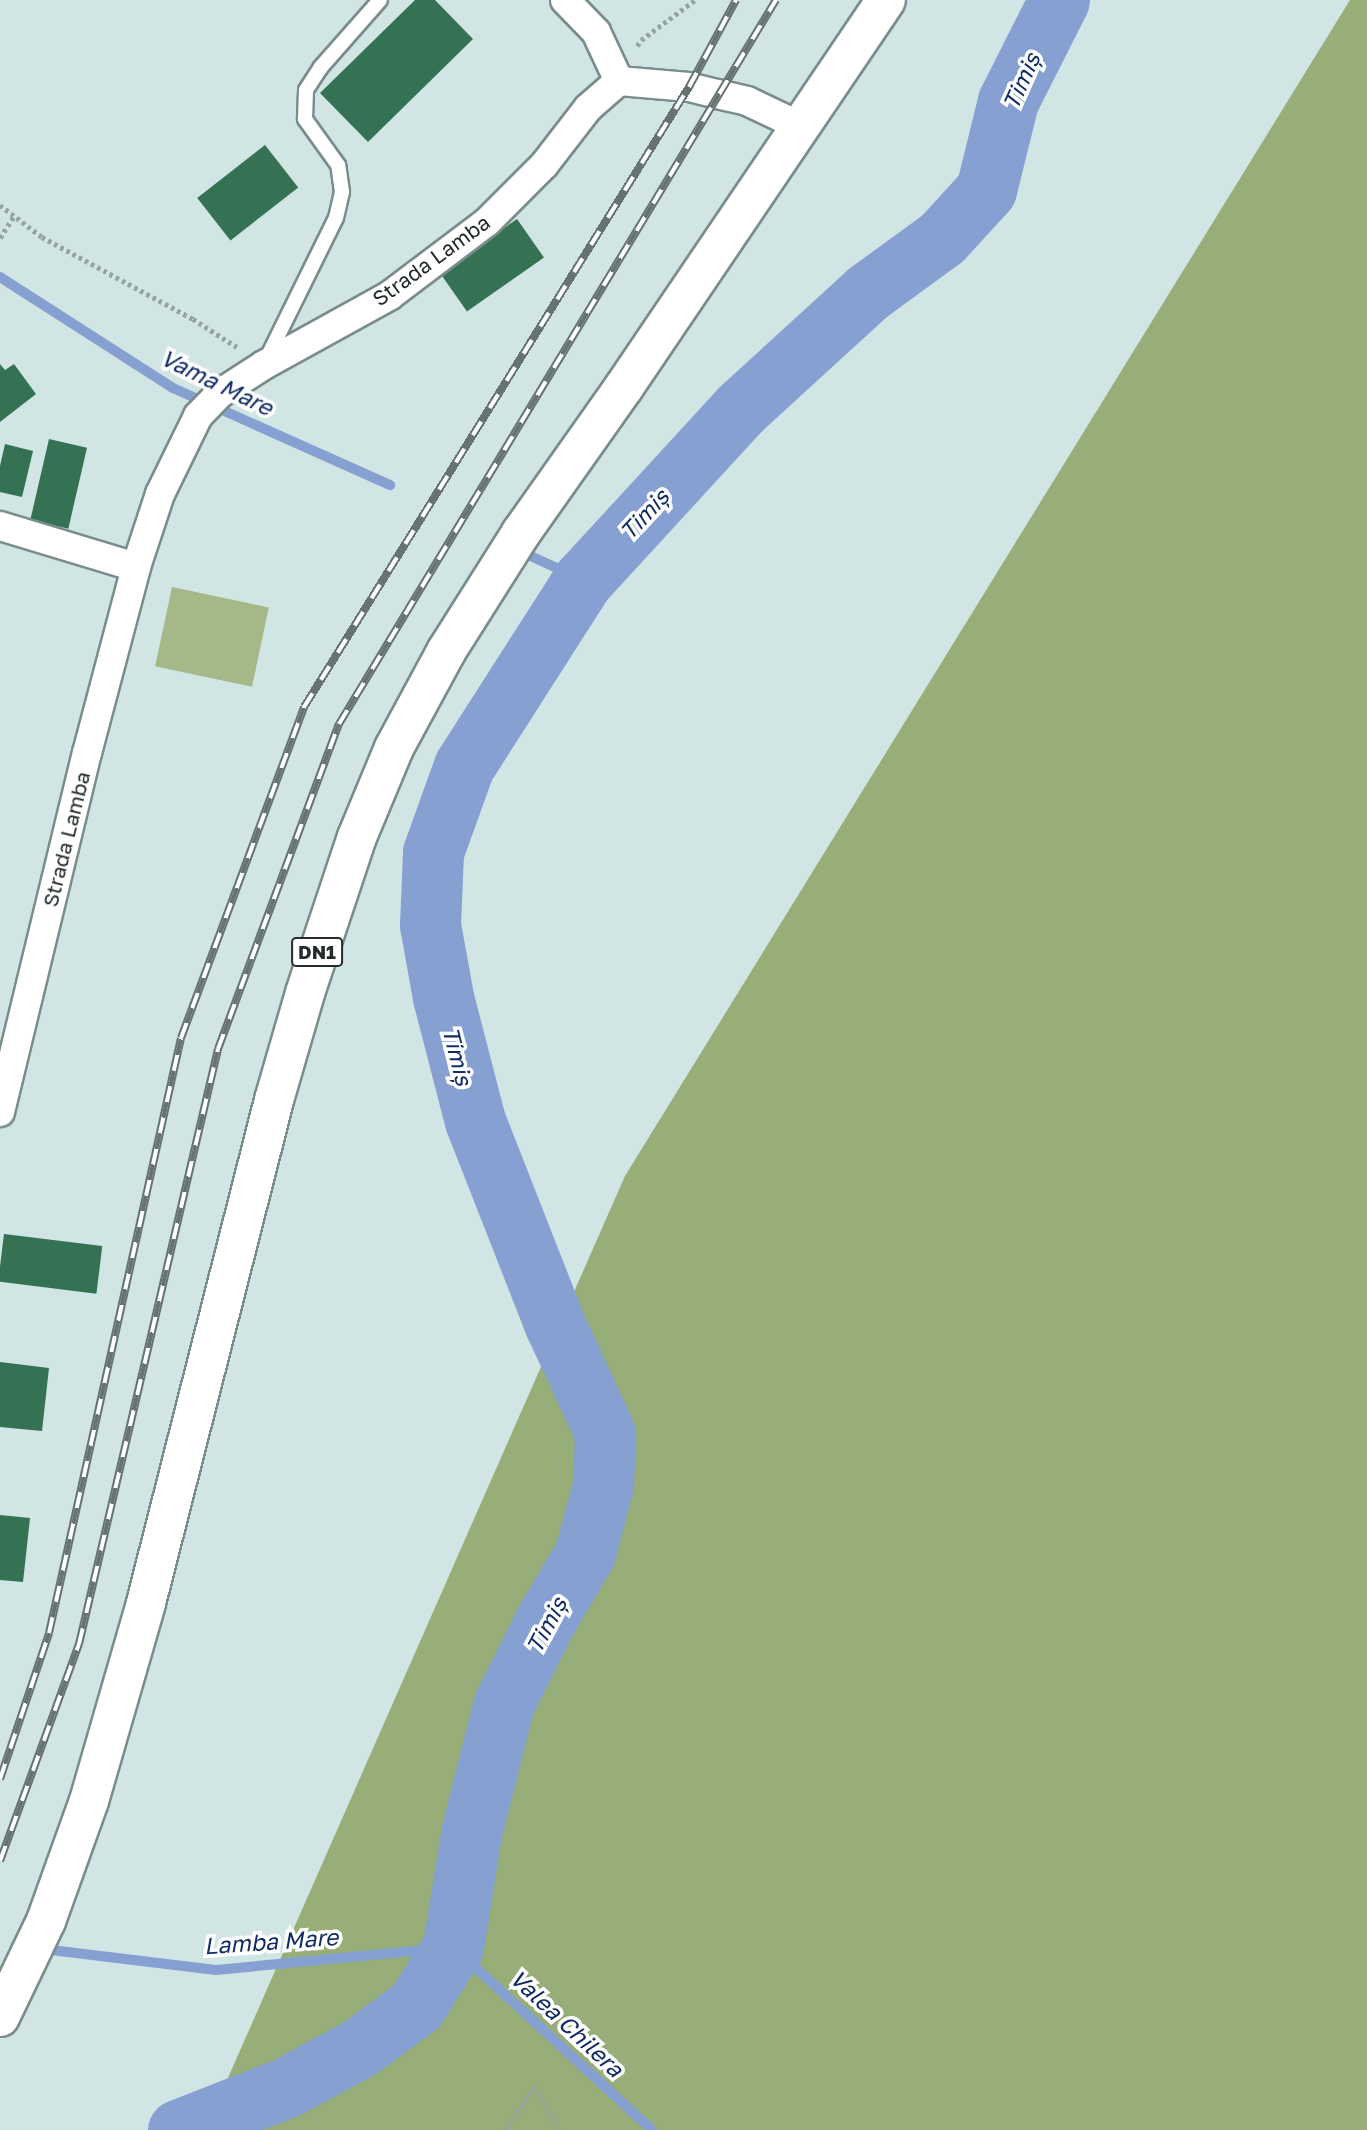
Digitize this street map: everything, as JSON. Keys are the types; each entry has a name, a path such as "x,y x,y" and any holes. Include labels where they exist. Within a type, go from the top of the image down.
{"highway":[{"name":"DN1","path":"0,2017 46,1921 89,1801 146,1603 301,1006 330,913 384,774 447,650 521,533 802,127 886,0"}],"street":[{"path":"565,0 596,32 619,82 690,87 708,91 747,101 802,127"},
{"name":"Strada Lamba","path":"0,1112 87,753 136,567 160,494 198,416 219,394 264,365 389,296 487,222 544,165 588,108 619,82"},
{"path":"0,526 136,567"}],"lane":[{"path":"264,365 336,218 342,192 338,165 304,119 306,90 321,66 380,0"}],"path":[{"path":"619,82 641,40 695,0"},
{"path":"0,205 42,237 193,319 264,365"},
{"path":"0,238 14,216"},
{"path":"505,2130 535,2086 559,2130"}],"green space":[{"path":"1350,0 1367,0 1367,2130 205,2130 625,1176"},
{"path":"172,587 269,608 252,687 155,666"}],"building":[{"path":"415,0 435,0 473,39 368,142 320,93"},
{"path":"265,145 298,188 230,240 197,198"},
{"path":"517,219 544,258 467,311 440,273"},
{"path":"0,364 5,370 14,364 36,394 0,422"},
{"path":"49,439 87,448 68,529 30,520"},
{"path":"5,444 33,451 22,497 0,492 0,466"},
{"path":"4,1234 102,1246 96,1294 0,1282"},
{"path":"0,1362 49,1368 42,1431 0,1427"},
{"path":"0,1515 30,1518 23,1582 0,1580"}],"waterway":[{"name":"Timiș","path":"178,2130 287,2087 359,2048 416,2006 453,1947 471,1833 504,1703 545,1621 585,1553 603,1485 605,1433 555,1325 475,1121 443,997 430,925 433,852 464,766 583,580 740,409 868,292 942,238 986,190 1008,101 1059,0"},
{"name":"Vama Mare","path":"0,277 173,388 390,485"},
{"name":"Vama Mare","path":"524,553 583,580"},
{"name":"Lamba Mare","path":"51,1950 216,1970 453,1947 652,2130"}],"railway":[{"path":"0,1779 49,1633 181,1038 304,707 689,87 736,0"},
{"path":"0,1861 79,1644 218,1049 339,724 776,0"}],"water label":[{"name":"Valea Chilera","path":"567,2023"}]}
